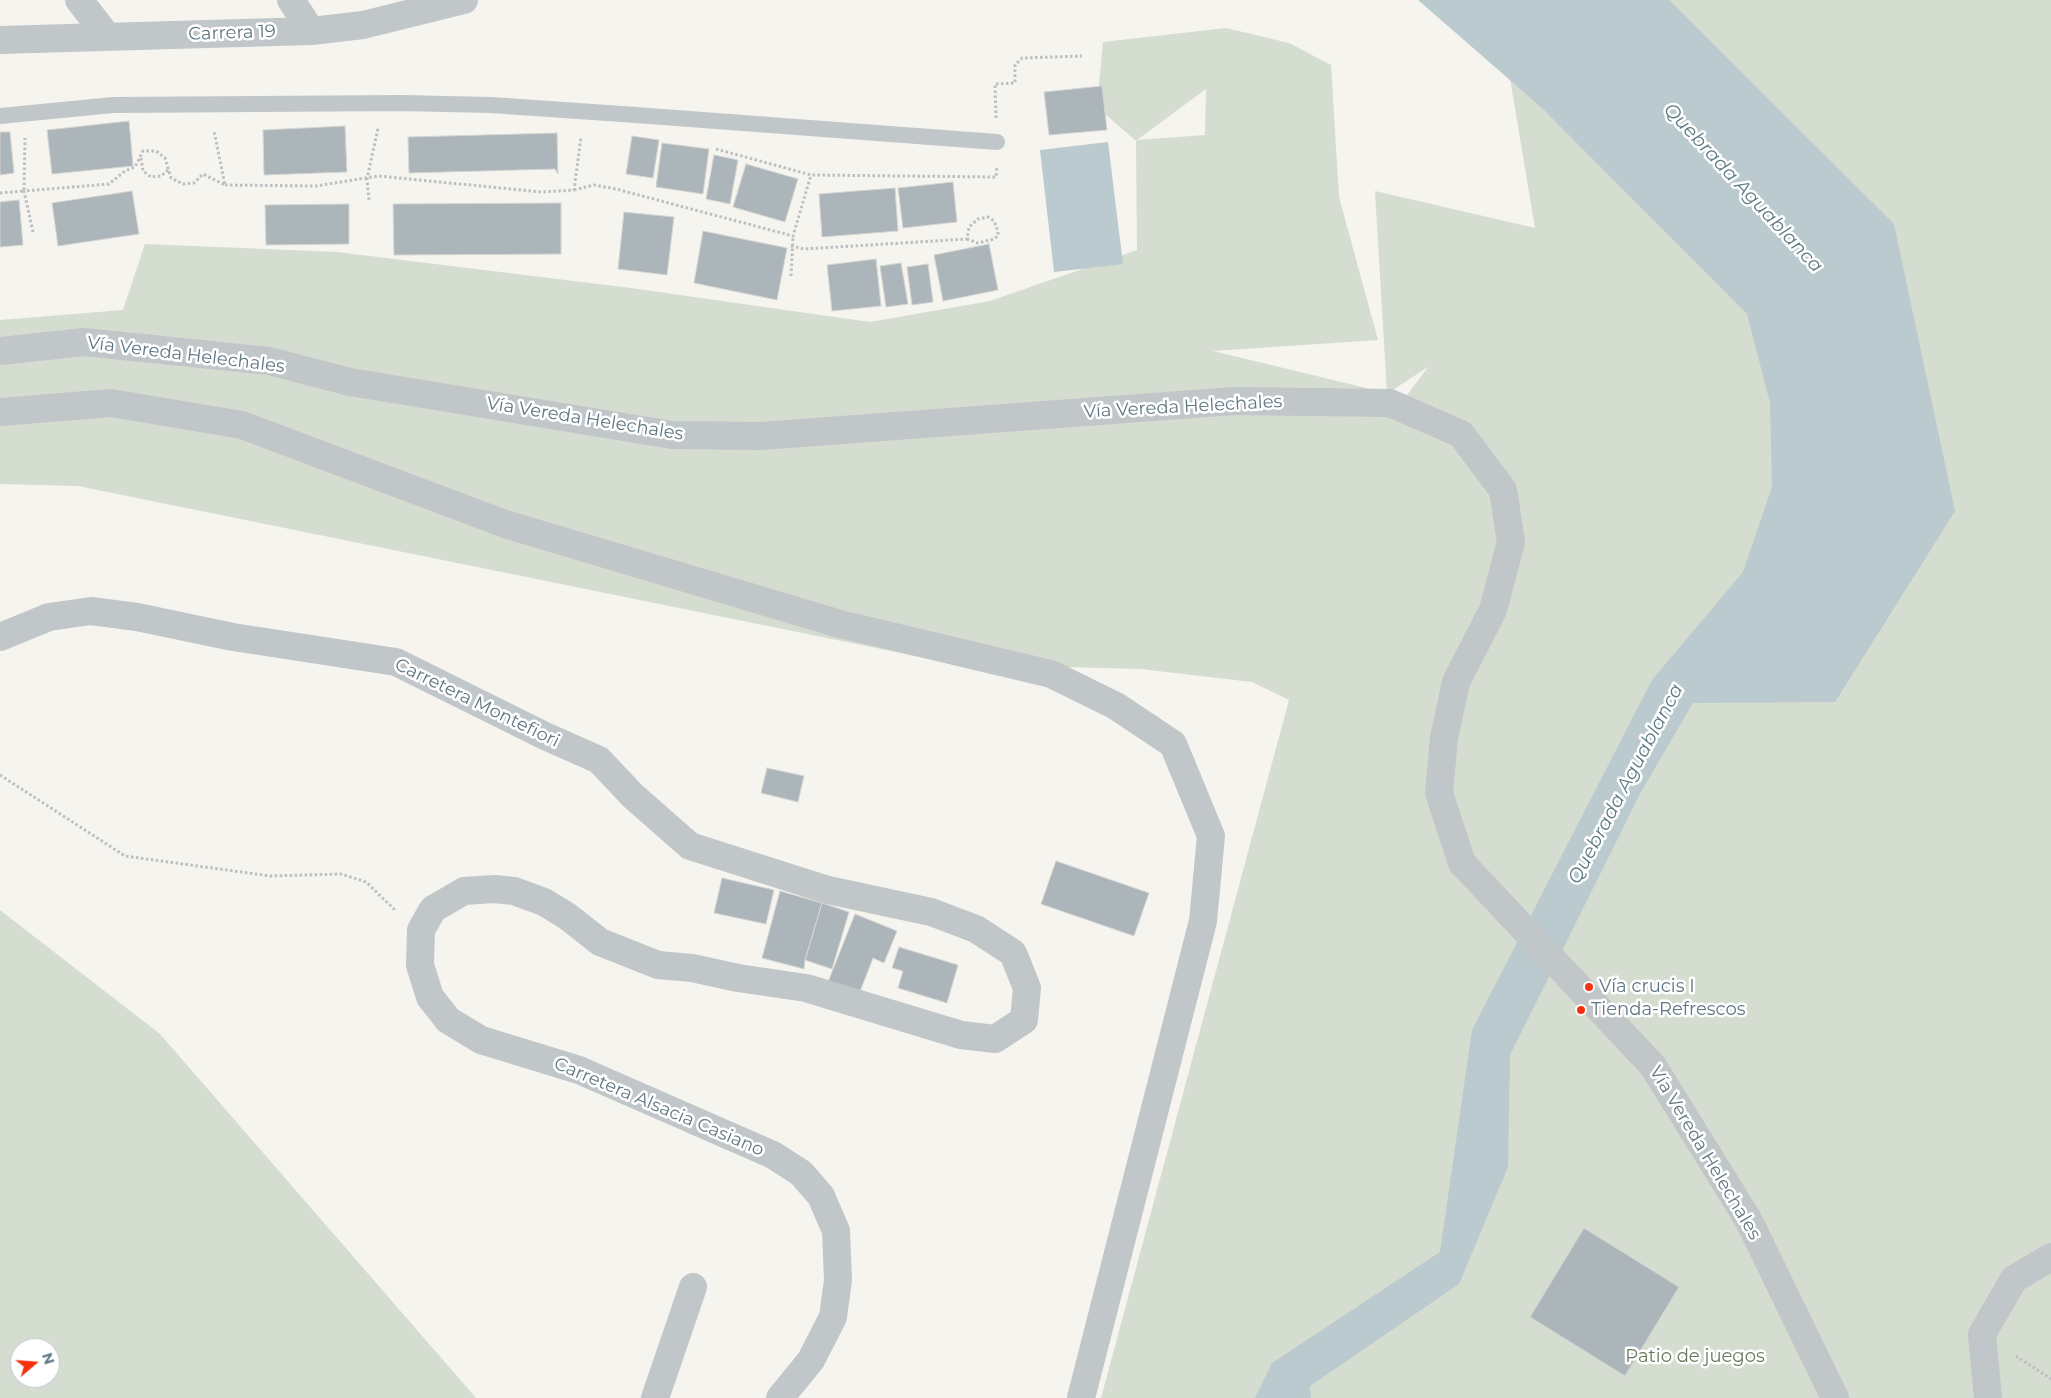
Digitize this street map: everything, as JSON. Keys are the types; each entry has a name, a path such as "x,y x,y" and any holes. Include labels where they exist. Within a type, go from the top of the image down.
{"street":[{"path":"79,0 107,36"},
{"path":"291,0 311,31"},
{"name":"Carrera 19","path":"0,40 311,31 363,25 463,1"},
{"name":"Vía Vereda Helechales","path":"0,350 84,342 269,361 350,382 672,435 762,436 1234,401 1390,403 1461,434 1503,490 1511,542 1492,610 1456,682 1444,738 1439,793 1462,863 1653,1066 1749,1221 1835,1398"},
{"path":"0,412 111,402 242,424 505,524 840,624 1051,674 1116,706 1173,744 1211,836 1203,922 1081,1398"},
{"name":"Carretera Montefiori","path":"0,636 49,618 91,611 137,616 233,637 396,662 544,736 599,760 633,796 690,846 828,890"},
{"name":"Carretera Alsacia Casiano","path":"780,1398 811,1360 833,1317 838,1280 836,1231 821,1196 801,1173 773,1155 579,1070 480,1040 448,1020 430,997 420,965 421,930 433,909 464,891 494,889 514,891 567,916 600,942 658,966 692,968 738,978 806,988 961,1035 995,1038 1024,1020 1027,988 1013,953 976,929 931,912 828,890"},
{"path":"1988,1398 1982,1334 2014,1279 2051,1257"},
{"path":"655,1398 693,1287"}],"lane":[{"path":"0,116 113,105 455,104 636,115 997,142"}],"path":[{"path":"369,200 367,179 379,122"},
{"path":"25,128 24,191 33,232"},
{"path":"213,128 225,185"},
{"path":"574,190 581,131"},
{"path":"143,151 140,159 143,171 151,177 160,176 168,170"},
{"path":"0,193 109,184 134,167 143,151"},
{"path":"143,151 156,151 165,158 171,178 183,184 194,183 203,174 225,185 316,186 378,176 542,192 574,190 594,186 616,189 793,236"},
{"path":"791,276 791,246 811,175"},
{"path":"791,246 804,249 967,239 978,243 994,239 998,236 994,221 988,216 978,219 969,227 967,239"},
{"path":"0,775 125,856 270,876 341,874 366,882 398,912 421,930"}],"green space":[{"name":"Patio de juegos","path":"1497,0 2051,0 2051,1398 1101,1398 1289,700 1252,682 1141,669 955,664 78,486 0,484 0,320 123,310 145,244 337,252 631,288 870,322 990,301 1137,250 1136,141 1097,107 1103,42 1226,28 1289,43 1331,65 1339,197 1378,340 1213,351 1387,393 1375,191 1535,228","holes":["1206,89 1205,135 1137,140","1428,367 1402,402 1388,393"]},
{"path":"0,910 160,1034 476,1398 0,1398"}],"water":[{"name":"Quebrada Aguablanca","path":"1418,0 1669,0 1894,224 1955,511 1835,702 1693,703 1641,792 1510,1055 1508,1167 1459,1284 1310,1386 1311,1398 1255,1398 1272,1363 1440,1252 1472,1030 1652,680 1743,572 1772,487 1770,403 1747,314 1542,108"},
{"path":"1108,142 1123,264 1054,272 1040,150"}],"building":[{"path":"1102,86 1107,130 1049,135 1044,92"},
{"path":"129,121 133,166 52,174 47,130"},
{"path":"345,126 347,172 264,175 263,130"},
{"path":"0,132 10,132 14,173 0,175"},
{"path":"557,133 558,174 555,169 409,173 408,137"},
{"path":"632,136 659,140 653,178 626,174"},
{"path":"662,143 709,149 703,194 656,187"},
{"path":"714,155 738,160 730,204 706,199"},
{"path":"746,164 798,179 785,222 733,207"},
{"path":"953,182 957,222 903,228 898,188"},
{"path":"895,188 898,231 822,237 819,194"},
{"path":"132,191 139,234 58,246 52,203"},
{"path":"19,200 23,245 0,247 0,202"},
{"path":"561,203 561,254 394,255 393,204"},
{"path":"349,204 349,244 266,245 265,205"},
{"path":"624,212 674,217 667,275 618,269"},
{"path":"703,231 787,248 777,300 694,283"},
{"path":"989,244 998,290 943,301 934,255"},
{"path":"876,259 881,306 832,311 827,265"},
{"path":"901,263 908,304 886,307 880,266"},
{"path":"928,264 933,302 912,305 907,267"},
{"path":"767,768 804,776 798,802 761,793"},
{"path":"1056,861 1149,893 1134,936 1041,904"},
{"path":"722,878 774,890 766,924 714,913"},
{"path":"780,891 822,903 804,969 762,958"},
{"path":"822,903 849,912 832,969 805,960"},
{"path":"855,914 897,931 884,963 873,958 859,994 828,982"},
{"path":"899,947 958,965 947,1003 898,988 903,971 892,968"},
{"path":"1584,1228 1679,1287 1625,1376 1530,1317"}],"place":[{"name":"Vía crucis I","path":"1589,987"},
{"name":"Tienda-Refrescos","path":"1581,1010"}]}
